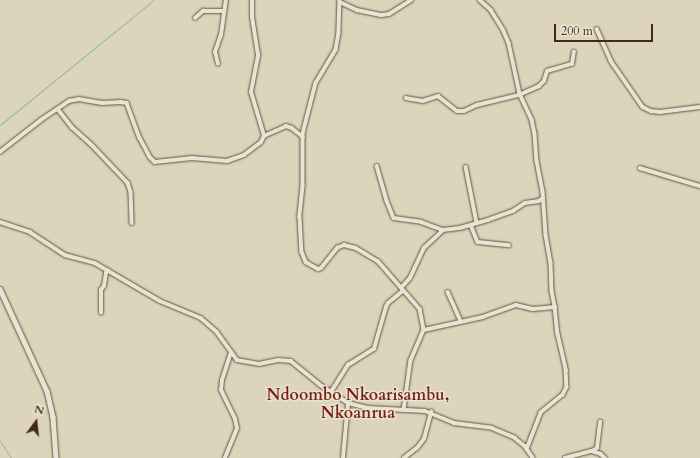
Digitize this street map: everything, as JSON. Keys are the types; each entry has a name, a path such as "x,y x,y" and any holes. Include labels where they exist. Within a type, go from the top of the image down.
{"street":[{"path":"218,64 214,52 220,35 226,0"},
{"path":"252,0 252,17 258,55 251,92 264,136"},
{"path":"404,410 411,360 424,330 420,309 373,257 351,246 344,245 337,248 321,268 315,268 306,262 300,238 303,186 303,137 306,117 316,83 324,66 334,55 337,45 340,1 363,12 385,15 411,0"},
{"path":"480,0 491,10 503,29 509,43 520,94 532,120 551,264 551,285 558,334 566,370 567,387 562,397 541,412 527,449"},
{"path":"195,18 203,12 223,11"},
{"path":"597,29 612,61 643,107 651,111 660,112 700,106"},
{"path":"406,98 422,101 438,96 455,109 462,111 477,105 520,94 541,86 547,71 572,64 574,52"},
{"path":"0,152 74,99 102,103 127,103 150,158 158,162 186,158 231,161 240,158 251,150 261,142 264,136 286,126 292,128 303,137"},
{"path":"58,109 72,127 91,144 128,183 131,192 132,222"},
{"path":"377,166 387,201 394,218 422,222 444,230 471,225 513,211 524,204 538,201 543,198"},
{"path":"466,167 477,223"},
{"path":"640,168 700,186"},
{"path":"0,222 30,232 65,255 86,260 160,301 205,321 217,332 237,360 259,364 274,360 291,361 330,392 348,403 368,408 431,412 454,423 492,428 508,434 521,442 533,458"},
{"path":"471,225 478,242 509,245"},
{"path":"330,392 348,365 374,349 388,303 402,290 410,278 424,248 444,230"},
{"path":"102,312 101,290 104,286 106,273 108,271"},
{"path":"0,289 47,391 53,417 56,458"},
{"path":"448,292 461,321"},
{"path":"424,330 483,316 518,305 533,309 555,307"},
{"path":"225,458 237,428 235,419 221,390 222,380 231,352"},
{"path":"343,458 348,403"},
{"path":"404,458 417,448 424,439 431,412"},
{"path":"565,458 592,451 597,448 600,422"},
{"path":"592,451 601,454 605,458"}],"waterway":[{"path":"0,125 154,0"},
{"path":"0,441 11,458"}],"district":[{"name":"Ndoombo Nkoarisambu, Nkoanrua","path":"358,404"}]}
